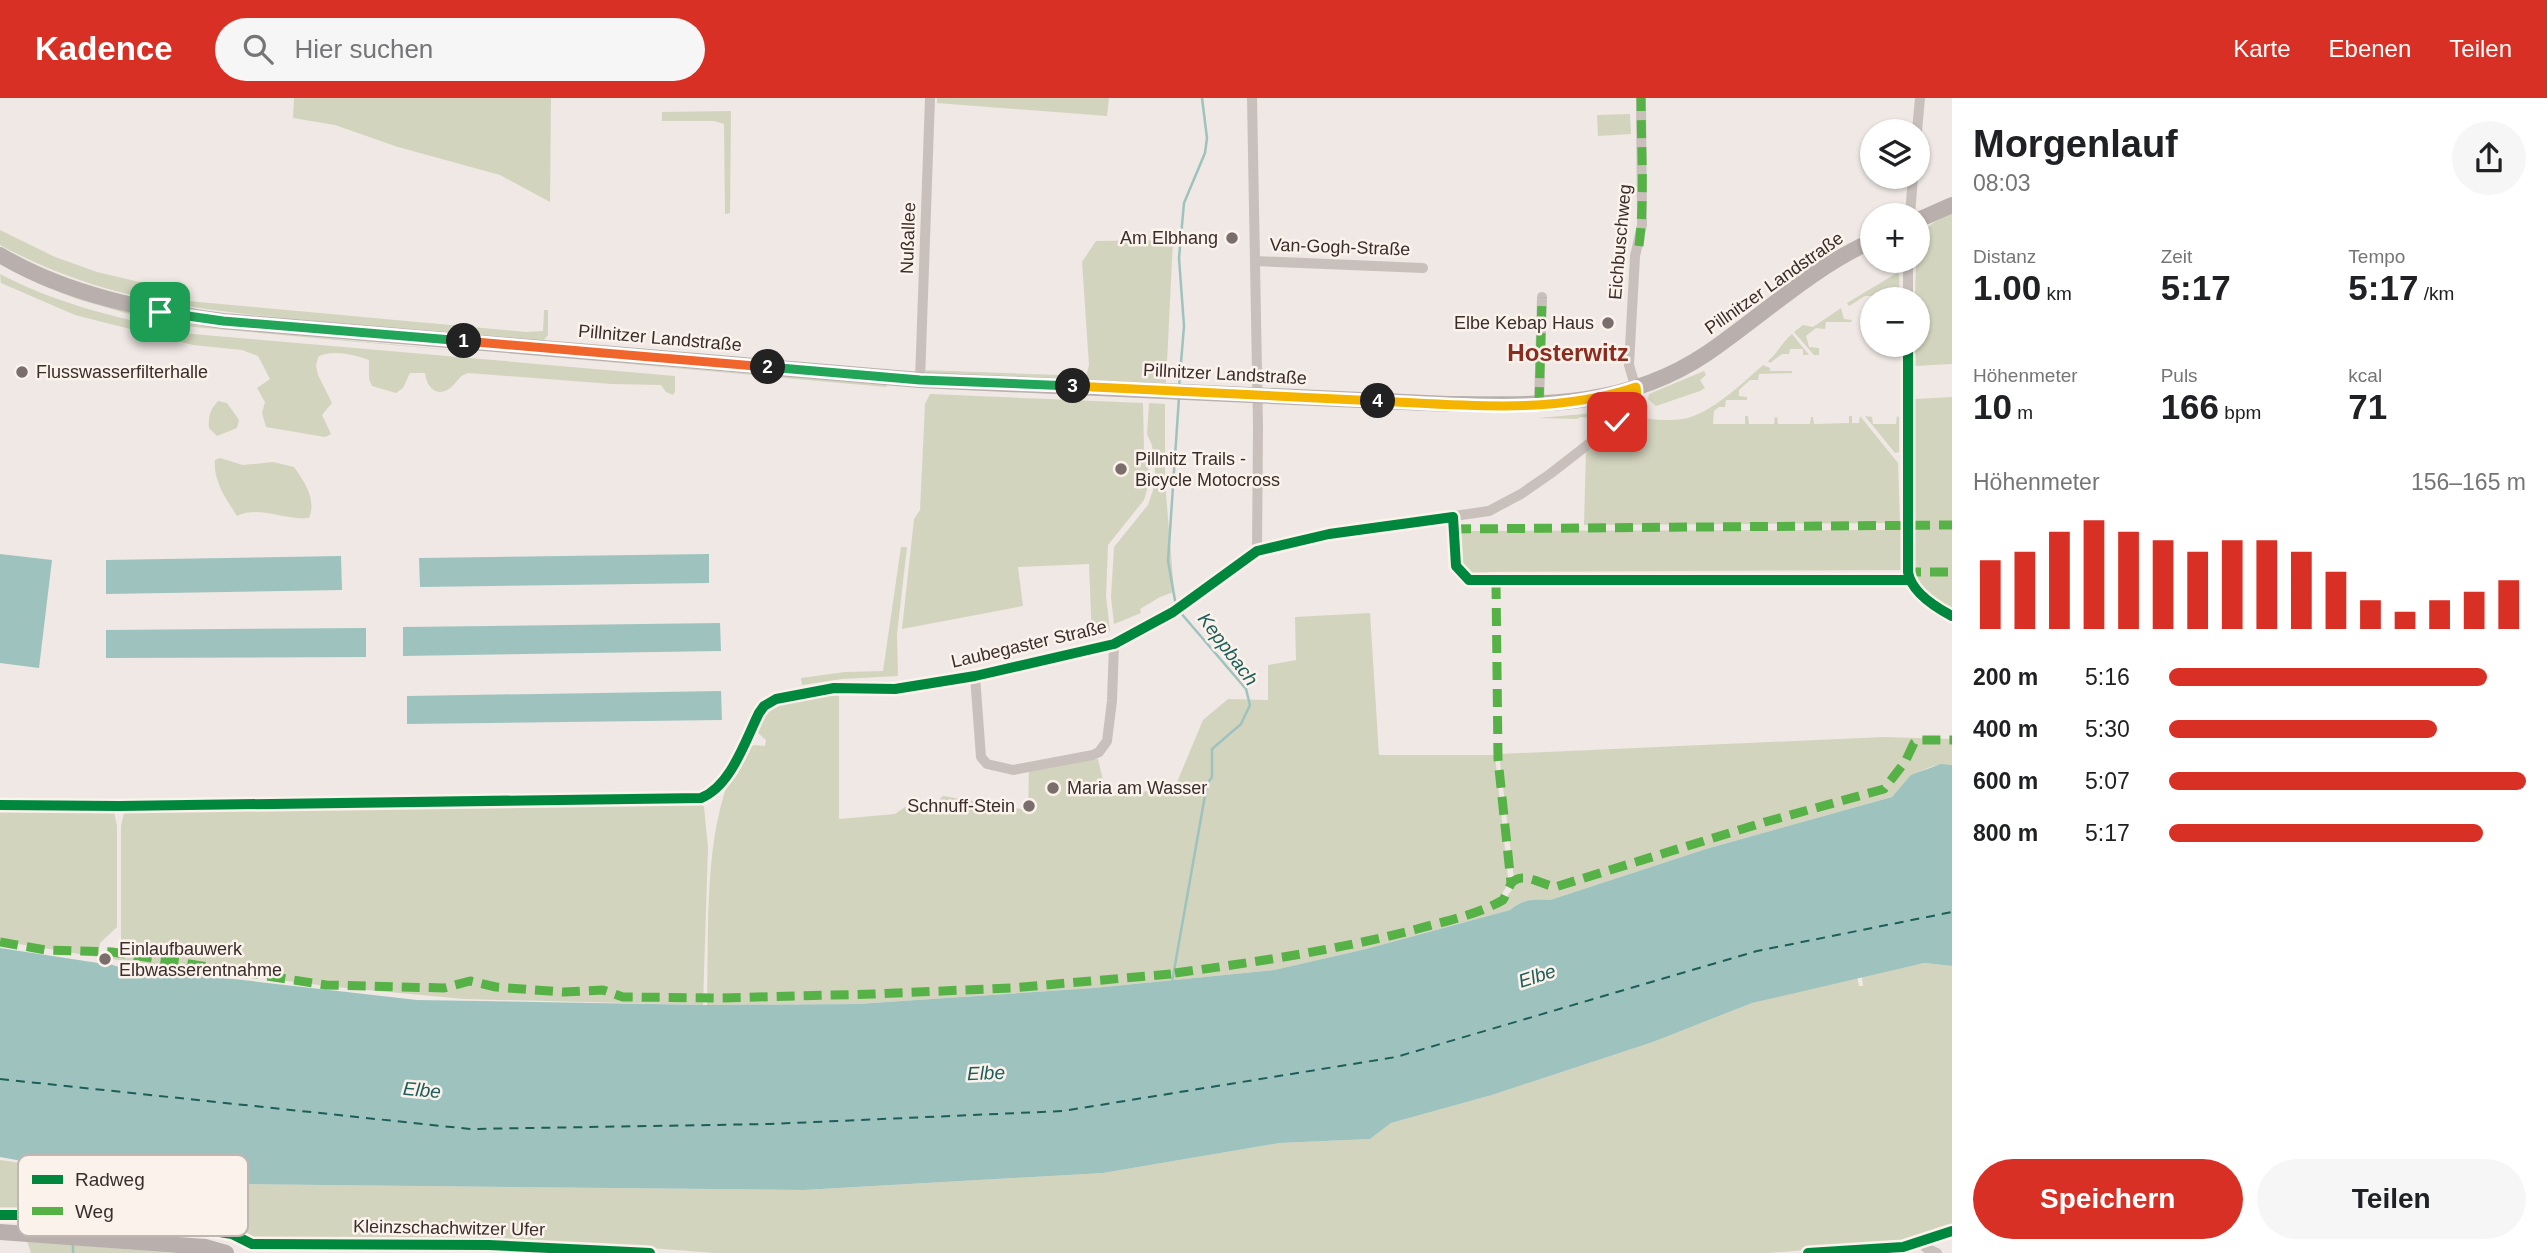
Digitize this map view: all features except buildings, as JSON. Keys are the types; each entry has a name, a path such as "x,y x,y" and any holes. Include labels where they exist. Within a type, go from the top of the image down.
{"main road":[{"path":"1930,215 1952,205"},
{"name":"Pillnitzer Landstraße","path":"0,255 79,291 160,312 223,321 920,380 1449,404 1539,405 1595,399 1636,387 1703,356 1813,276 1860,247"},
{"path":"0,1232 18,1233"},
{"path":"70,1236 205,1247 226,1253"}],"street":[{"name":"Nußallee","path":"920,380 930,98"},
{"name":"Van-Gogh-Straße","path":"1252,98 1257,551"},
{"name":"Eichbuschweg","path":"1636,387 1629,365 1635,256 1642,225 1641,98"},
{"path":"1918,119 1920,98"},
{"name":"Van-Gogh-Straße","path":"1255,261 1423,268"},
{"path":"1539,405 1542,297"},
{"path":"1908,357 1909,580 1925,598 1952,616"},
{"name":"Laubegaster Straße","path":"834,688 895,689 975,676 1114,644 1177,609 1257,551 1329,534 1489,511 1521,494 1595,441 1635,405 1638,396 1636,387"},
{"path":"1453,517 1456,566 1464,577"},
{"path":"975,676 981,757 987,764 1013,770 1093,755 1107,741 1112,701 1114,644"},
{"path":"1808,1253 1903,1247 1952,1231"},
{"name":"Kleinzschachwitzer Ufer","path":"248,1242 489,1245 650,1253"},
{"path":"1922,1243 1937,1253"}],"green space":[{"path":"294,98 551,98 550,202 500,175 398,147 335,125 293,118"},
{"path":"937,98 1109,98 1107,116 937,103"},
{"path":"731,111 730,213 725,214 724,124 714,121 662,121 662,112"},
{"path":"1630,114 1631,134 1598,136 1597,115"},
{"path":"1952,213 1952,364 1914,366 1914,357 1930,357 1930,287 1915,287 1916,273 1930,273 1930,225"},
{"path":"0,230 55,257 97,272 178,291 177,300 526,332 543,331 544,310 548,310 548,335 544,340 327,322 159,301 119,292 40,265 0,245"},
{"path":"1173,240 1166,383 927,373 923,370 1086,376 1089,365 1082,262 1096,241"},
{"path":"0,264 77,297 125,311 193,325 481,353 194,327 125,313 77,299"},
{"path":"1897,273 1899,274 1900,287 1874,287"},
{"path":"0,274 70,303 193,334 675,376 675,392 673,395 666,392 661,385 468,373 461,376 450,388 438,392 429,385 425,373 410,373 403,388 396,393 372,386 369,379 369,360 329,353 318,357 316,366 332,403 322,415 331,434 325,437 266,427 262,413 265,402 257,388 270,379 258,356 242,350 193,345 75,315 1,283"},
{"path":"1860,295 1860,299 1849,306 1847,303"},
{"path":"1841,308 1844,319 1852,320 1851,322 1826,322 1825,329 1816,328 1806,336 1809,347 1819,348 1819,355 1814,355 1794,332 1803,325 1813,327"},
{"path":"1792,334 1809,355 1803,355 1803,349 1790,349 1789,354 1782,354 1770,363 1768,361"},
{"path":"529,355 887,385 886,387"},
{"path":"1763,365 1770,368 1770,371 1792,373 1759,374 1758,380 1750,380 1739,390 1739,396 1747,397 1747,400 1726,400 1725,407 1714,411 1713,424 1745,424 1745,416 1748,416 1749,424 1774,424 1775,417 1778,424 1810,424 1811,417 1814,424 1849,423 1849,416 1852,416 1852,423 1859,423 1860,416 1898,463 1900,523 1584,525 1586,452 1628,416 1676,420 1704,411"},
{"path":"1704,371 1706,375 1700,380 1705,388 1700,391 1656,406 1648,399 1649,394"},
{"path":"930,394 1143,403 1144,451 1149,483 1144,500 1108,545 1106,596 1110,631 1092,638 1089,564 1018,567 1023,606 902,629 914,519 920,510 925,404"},
{"path":"1952,397 1952,612 1924,590 1916,577 1912,558 1914,399"},
{"path":"218,401 227,403 239,420 237,428 217,436 209,428 209,420 211,410"},
{"path":"1149,403 1165,404 1165,481 1174,592 1140,609 1141,613 1114,624 1111,597 1114,547 1148,505 1156,481 1152,445 1147,434"},
{"path":"1627,404 1614,420 1580,417 1538,418 1584,414"},
{"path":"1865,416 1872,417 1873,424 1896,424 1897,416 1899,417 1899,452 1895,453"},
{"path":"220,458 243,465 273,462 294,467 310,498 309,518 255,512 237,516 221,490 216,475 215,460"},
{"path":"1904,530 1904,570 1488,572 1481,577 1470,577 1460,561 1458,549 1460,531"},
{"path":"901,547 907,547 897,634 898,676 842,679 802,685 801,678 845,672 883,671"},
{"path":"1490,577 1904,577 1490,579"},
{"path":"1370,613 1379,755 1495,755 1508,877 1499,899 1501,904 1515,886 1499,754 1884,737 1952,739 1952,765 1934,766 1918,773 1892,797 1706,849 1550,900 1529,900 1510,910 1366,949 1274,970 1094,988 857,1004 707,1005 708,916 717,823 724,795 738,760 749,747 765,746 766,740 757,732 765,713 777,703 839,692 839,819 895,814 905,807 931,807 943,796 1028,810 1029,771 1098,759 1107,797 1175,787 1203,720 1228,699 1268,700 1268,665 1296,660 1295,617"},
{"path":"698,801 704,807 708,847 703,1005 464,999 335,987 111,959 111,956 121,957 121,826 124,813 131,810"},
{"path":"0,808 114,812 117,826 117,927 100,943 98,957 0,941"},
{"path":"1924,963 1952,966 1952,1228 1916,1241 1768,1253 714,1253 625,1246 487,1241 251,1242 244,1236 248,1236 248,1184 804,1190 1103,1173 1280,1143 1370,1139 1391,1123 1492,1095 1653,1042 1752,1003 1857,977 1859,986 1863,986 1862,976"},
{"path":"0,1160 18,1163 18,1210 0,1210"},
{"path":"27,1241 172,1253 31,1253"}],"water":[{"path":"0,554 52,560 39,668 0,663"},
{"path":"709,554 709,583 420,587 419,558"},
{"path":"341,556 342,590 106,594 106,560"},
{"path":"720,623 721,651 403,656 403,627"},
{"path":"366,628 366,657 106,658 106,630"},
{"path":"721,691 722,720 407,724 407,696"},
{"name":"Elbe","path":"1941,764 1952,765 1952,966 1924,963 1752,1003 1653,1042 1492,1095 1391,1123 1370,1139 1280,1143 1103,1173 804,1190 248,1184 248,1155 18,1155 18,1160 0,1157 0,948 104,962 119,967 417,1000 707,1005 857,1004 1094,988 1274,970 1366,949 1510,910 1528,900 1550,900 1706,849 1892,797 1911,775"}],"waterway":[{"name":"Keppbach","path":"1179,387 1184,326 1179,258 1184,203 1205,153 1207,138 1202,98"},
{"name":"Keppbach","path":"1176,606 1168,561 1179,397"},
{"name":"Keppbach","path":"1172,982 1207,784 1212,777 1212,749 1241,724 1250,705 1246,689 1180,612"},
{"path":"73,1244 73,1253"}],"ferry route":[{"path":"0,1079 470,1129 770,1124 1063,1111 1396,1057 1757,951 1952,912"}],"marked path":[{"path":"1639,246 1642,191 1641,98"},
{"path":"1539,405 1542,297"},
{"path":"1453,529 1952,525"},
{"path":"1903,572 1952,572"},
{"path":"1496,581 1498,759 1511,883"},
{"path":"1175,973 1327,949 1461,917 1503,900 1511,884 1520,878 1555,887 1765,822 1884,789 1905,762 1914,743 1919,740 1952,740"},
{"path":"0,942 46,950 112,952 326,985 444,988 470,981 496,987 563,992 603,990 623,997 721,998 873,994 1011,988 1171,974"}],"cycle path":[{"path":"1908,357 1908,572 1919,592 1952,616"},
{"path":"0,805 119,806 701,798 721,784 759,713 764,706 776,699 834,688 895,689 975,676 1114,644 1173,612 1257,551 1329,534 1453,517 1456,566 1469,580 1909,580"},
{"path":"0,1215 18,1215"},
{"path":"1808,1253 1903,1247 1952,1231"},
{"path":"236,1236 252,1244 489,1245 650,1253"}],"place":[{"name":"Am Elbhang","path":"1232,238"},
{"name":"Elbe Kebap Haus","path":"1608,323"},
{"name":"Flusswasserfilterhalle","path":"22,372"},
{"name":"Pillnitz Trails - Bicycle Motocross","path":"1121,469"},
{"name":"Maria am Wasser","path":"1053,788"},
{"name":"Schnuff-Stein","path":"1029,806"},
{"name":"Einlaufbauwerk Elbwasserentnahme","path":"105,959"}],"district":[{"name":"Hosterwitz","path":"1568,352"}],"route":[{"path":"160,312 223,321 920,380 1523,405 1581,401 1636,387 1638,396 1635,405 1617,422"}]}
